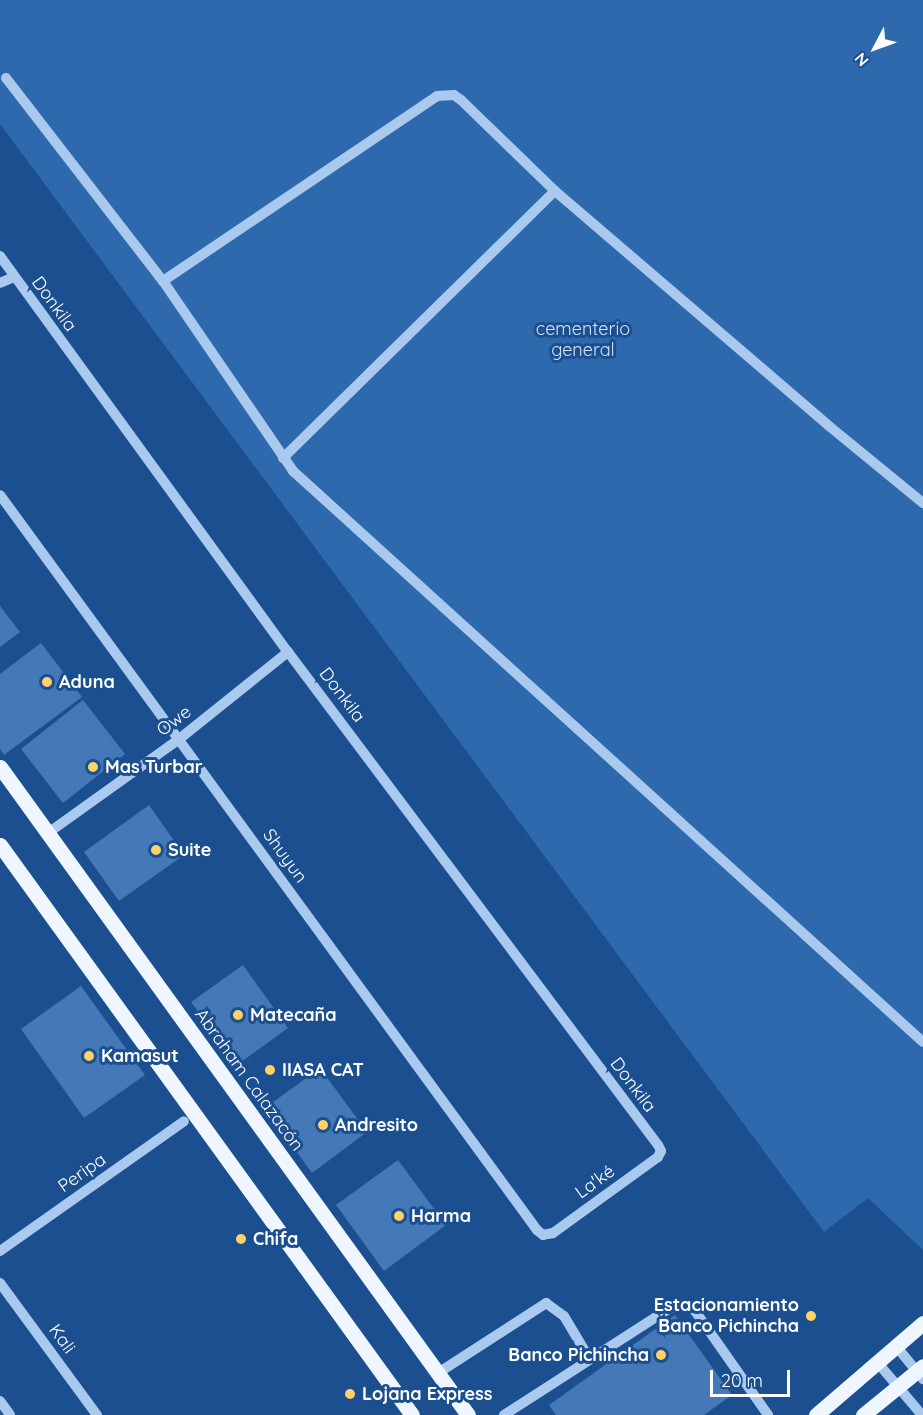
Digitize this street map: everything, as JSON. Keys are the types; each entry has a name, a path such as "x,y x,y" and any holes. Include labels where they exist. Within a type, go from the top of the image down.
{"main road":[{"name":"Abraham Calazacón","path":"0,767 468,1415"},
{"path":"0,845 412,1415"},
{"path":"816,1415 923,1323"},
{"path":"863,1415 897,1386 921,1372"}],"street":[{"path":"6,78 163,281 293,471 923,1042"},
{"path":"163,281 437,96 454,95 555,191 923,503"},
{"path":"284,458 555,191"},
{"name":"Donkila","path":"0,256 288,652 662,1151"},
{"path":"0,283 14,277"},
{"name":"Shuyun","path":"0,495 543,1235"},
{"name":"Owe","path":"48,833 178,740 288,652"},
{"name":"Peripa","path":"0,1251 184,1121"},
{"name":"La'ké","path":"543,1235 553,1233 658,1157 662,1151"},
{"name":"Kali","path":"0,1283 94,1414"},
{"path":"438,1373 546,1303 564,1316 589,1358"},
{"path":"504,1415 589,1358 670,1308 686,1305 695,1311 768,1415"},
{"path":"896,1346 921,1372"},
{"path":"877,1362 922,1415"},
{"path":"0,1401 10,1415"}],"green space":[{"name":"cementerio general","path":"0,0 923,0 923,1250 868,1198 824,1232 0,124"}],"building":[{"path":"0,606 20,632 0,647"},
{"path":"41,643 82,697 4,755 0,749 0,674"},
{"path":"83,700 125,754 63,803 21,749"},
{"path":"149,805 184,855 119,901 84,852"},
{"path":"243,965 288,1028 237,1065 191,1002"},
{"path":"81,986 145,1075 84,1118 21,1029"},
{"path":"320,1068 367,1132 312,1173 265,1108"},
{"path":"398,1160 446,1225 384,1271 336,1205"},
{"name":"Banco Pichincha","path":"675,1315 732,1395 704,1415 556,1415 549,1405"}],"place":[{"name":"Aduna","path":"47,682"},
{"name":"Mas Turbar","path":"93,767"},
{"name":"Suite","path":"156,850"},
{"name":"Matecaña","path":"238,1015"},
{"name":"Kamasut","path":"89,1056"},
{"name":"IIASA CAT","path":"270,1070"},
{"name":"Andresito","path":"323,1125"},
{"name":"Harma","path":"399,1216"},
{"name":"Chifa","path":"241,1239"},
{"name":"Estacionamiento Banco Pichincha","path":"811,1316"},
{"name":"Banco Pichincha","path":"661,1355"},
{"name":"Lojana Express","path":"350,1394"}]}
